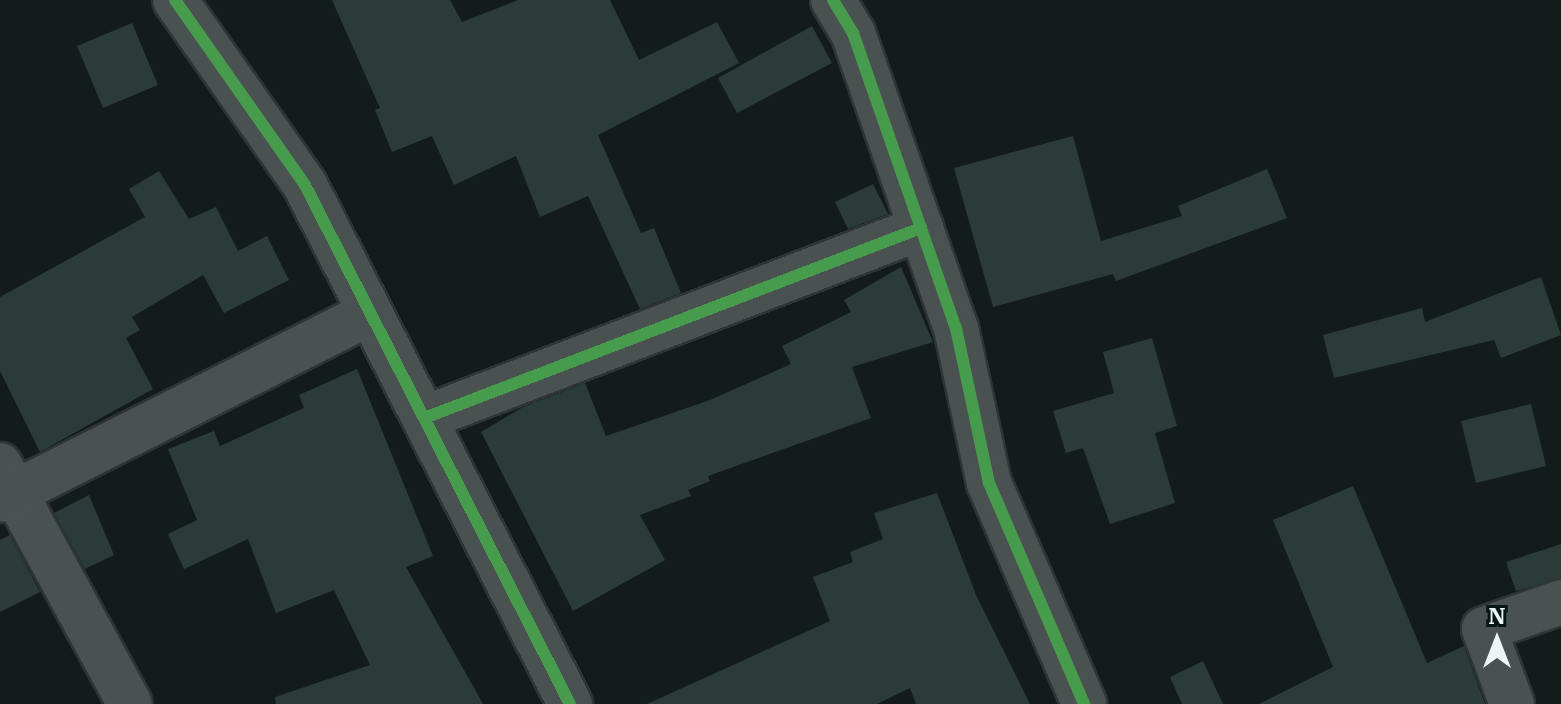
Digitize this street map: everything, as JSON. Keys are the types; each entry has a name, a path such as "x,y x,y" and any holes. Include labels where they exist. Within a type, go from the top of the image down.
{"street":[{"path":"175,0 305,185 369,314 427,417 570,704"},
{"path":"833,0 853,33 956,328 989,483 1084,704"},
{"path":"427,417 921,228"},
{"path":"130,704 4,486 369,314"},
{"path":"1512,704 1484,629 1561,602"}],"building":[{"path":"332,0 450,0 462,22 518,0 610,0 639,60 717,22 739,63 598,135 641,233 654,228 681,293 640,309 588,196 540,217 516,156 454,185 432,136 392,152 375,110 380,108"},
{"path":"132,23 158,85 103,108 77,46"},
{"path":"812,26 832,63 737,113 718,78"},
{"path":"1073,136 1101,241 1182,216 1178,206 1267,169 1287,218 1116,281 1113,274 993,307 954,168"},
{"path":"159,171 189,219 216,207 238,251 267,236 289,280 224,313 203,275 132,317 140,330 126,338 153,389 40,452 0,371 0,297 145,217 129,189"},
{"path":"873,184 888,214 848,229 835,202"},
{"path":"901,267 933,342 852,367 871,418 708,476 710,481 688,490 691,496 640,515 665,560 573,611 481,432 523,407 585,383 606,436 710,400 791,364 782,346 851,312 844,300"},
{"path":"1541,277 1561,335 1501,358 1494,340 1334,378 1323,335 1422,308 1425,322"},
{"path":"1152,338 1177,426 1155,433 1175,503 1110,524 1083,448 1066,453 1053,411 1114,393 1103,352"},
{"path":"357,369 433,556 406,567 483,704 276,704 275,697 370,665 334,590 276,613 248,539 184,569 168,534 197,520 168,449 214,431 220,446 304,408 299,395"},
{"path":"1531,404 1546,466 1476,483 1461,421"},
{"path":"1353,486 1427,663 1464,646 1485,704 1259,704 1333,667 1273,520"},
{"path":"937,493 976,595 1030,704 916,704 910,688 877,704 647,704 830,621 813,577 853,562 850,552 883,539 874,513"},
{"path":"89,495 114,555 85,569 54,513"},
{"path":"10,535 40,592 0,612 0,540"},
{"path":"1561,544 1561,578 1516,591 1506,562"},
{"path":"1203,661 1223,704 1182,704 1170,677"}],"cycle path":[{"path":"175,0 305,185 570,704"},
{"path":"833,0 853,33 956,328 989,483 1084,704"},
{"path":"427,417 921,228"}]}
